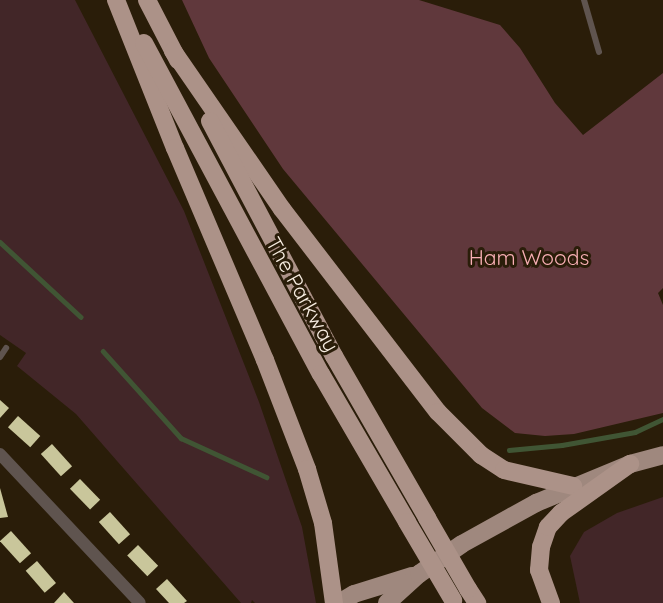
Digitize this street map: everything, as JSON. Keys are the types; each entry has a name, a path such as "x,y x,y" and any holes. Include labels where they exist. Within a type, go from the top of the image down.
{"highway":[{"path":"116,0 175,148 265,360 307,469 323,523 334,603"},
{"name":"The Parkway","path":"122,0 315,364 453,602"},
{"name":"The Parkway","path":"147,0 334,356 473,596"},
{"path":"173,51 282,209 438,412 481,455 504,470 573,486"},
{"path":"551,603 539,570 541,547 548,527 561,513 630,464"}],"main road":[{"path":"387,603 419,574 462,544 536,503 630,464 663,454"},
{"path":"339,603 354,594 419,574"}],"street":[{"path":"0,454 140,603"}],"lane":[{"path":"584,0 599,52"},
{"path":"0,357 6,348"}],"shaded area":[{"path":"0,0 75,0 184,211 259,402 302,527 316,603 255,603 252,600 251,603 241,603 76,414 17,366 26,353 0,335"},
{"path":"663,497 663,603 580,603 570,556 584,532 617,513"}],"green space":[{"name":"Ham Woods","path":"182,0 419,0 500,25 520,48 555,103 583,135 663,73 663,288 658,293 663,305 663,413 574,434 545,436 515,433 482,408 283,169 209,58"}],"building":[{"path":"0,400 9,408 0,418"},
{"path":"18,416 40,436 30,447 8,427"},
{"path":"52,444 72,466 61,476 41,454"},
{"path":"80,479 100,500 90,510 70,489"},
{"path":"0,488 8,517 0,518"},
{"path":"110,512 130,534 119,544 99,522"},
{"path":"11,531 31,553 20,563 0,541"},
{"path":"138,545 158,566 147,576 127,555"},
{"path":"37,561 56,583 45,593 26,571"},
{"path":"167,579 187,601 169,603 156,589"},
{"path":"64,592 74,603 54,603"}],"waterway":[{"path":"0,242 81,317"},
{"path":"103,351 181,438 266,477"},
{"path":"509,450 562,445 635,432 663,419"}]}
